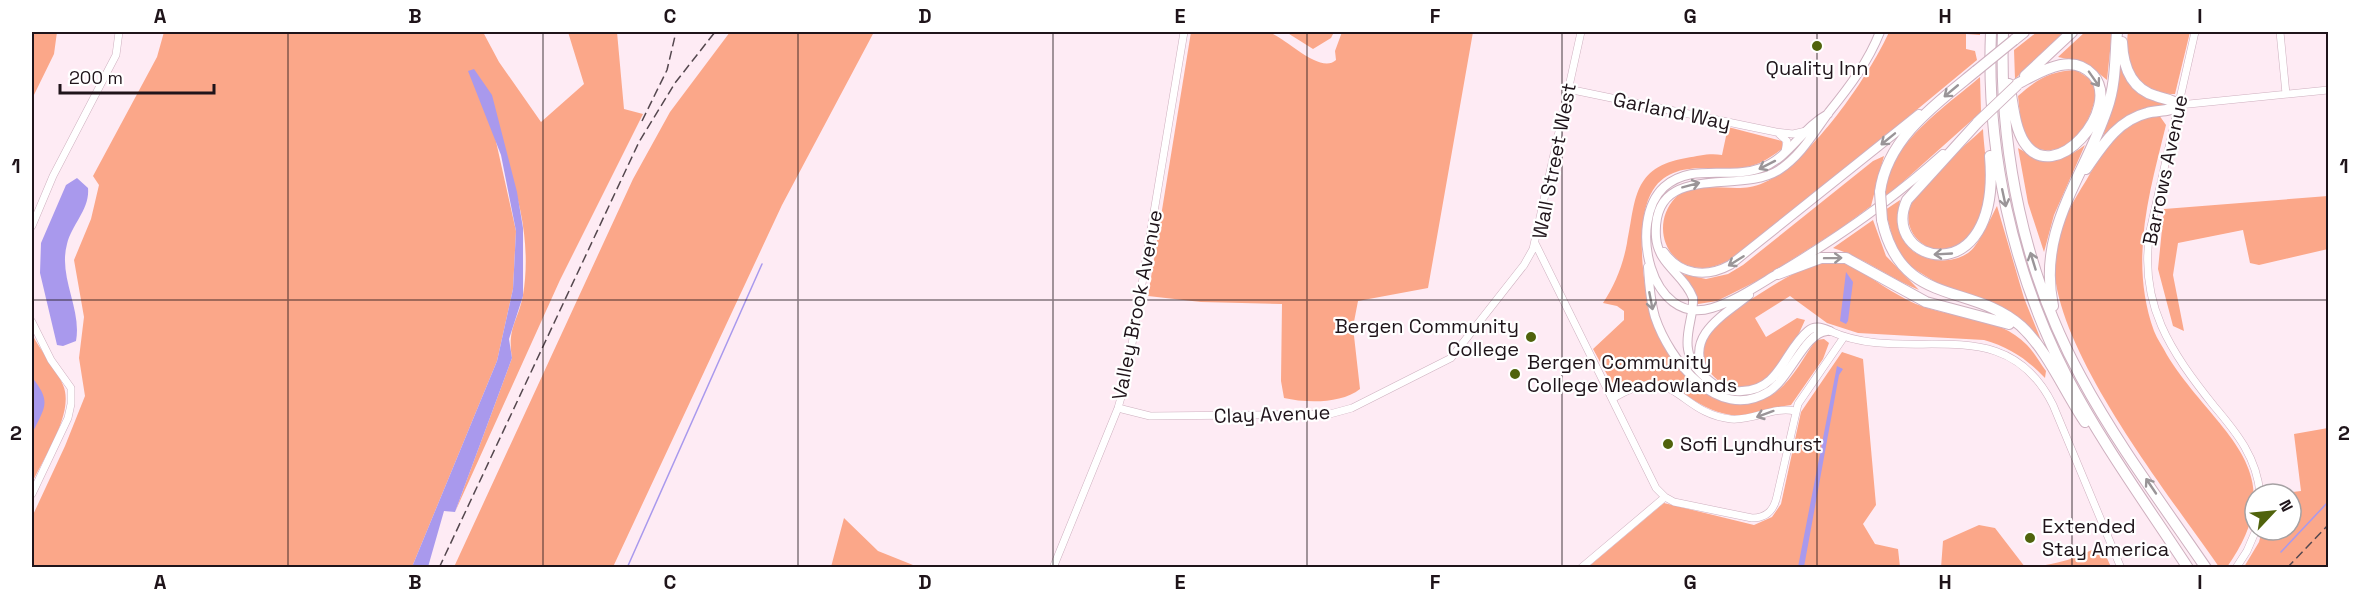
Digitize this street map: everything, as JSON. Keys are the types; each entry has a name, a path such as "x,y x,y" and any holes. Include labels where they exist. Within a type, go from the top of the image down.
{"highway":[{"path":"1991,32 1993,119 2005,203 2025,276 2065,373 2109,449 2186,565"},
{"path":"2003,32 2008,136 2019,210 2037,273 2060,335 2100,410 2205,567"},
{"path":"2024,32 1935,105 1893,153 1885,169 1880,192 1882,220 1894,253 1915,277 1939,291 2006,316 2022,327 2088,426 2109,449"},
{"path":"1993,119 1989,135 1990,193 1981,227 1971,242 1957,252 1942,255 1926,253 1912,243 1905,231 1903,218 1905,204 1956,149 1976,123 2072,32"},
{"path":"2060,335 2050,290 2049,261 2053,235 2109,102 2119,32"},
{"path":"2119,32 2124,62 2134,83 2150,94 2178,105"},
{"path":"2003,51 2020,134 2027,146 2035,152 2051,156 2067,151 2088,128 2100,104 2100,91 2096,80 2087,70 2075,65 2051,68 2017,85"},
{"path":"2065,206 2092,161 2118,128 2140,115 2172,109 2178,105"},
{"path":"1774,276 1821,258 1846,258 1920,300 2001,321 2019,330 2034,342"}],"main road":[{"path":"1830,331 1817,327 1808,330 1775,376 1761,387 1737,391 1715,385 1697,369 1690,356 1688,339 1692,309 1690,292 1660,254 1656,227 1662,206 1682,188 1699,183 1754,181 1779,170 1821,126 1858,75 1880,32"},
{"path":"1656,227 1661,248 1679,267 1705,273 1726,267 1753,249 1923,110 1935,105"},
{"path":"1828,114 1771,164 1754,171 1697,173 1670,183 1659,192 1650,209 1647,242 1651,299 1662,334 1684,368 1716,394 1740,400 1765,394 1781,382 1815,335 1830,331"},
{"path":"1715,385 1705,374 1700,363 1702,336 1713,322 1774,276 1881,205 1976,123"},
{"path":"1647,242 1660,288 1673,302 1692,309 1715,307 1774,276"}],"street":[{"path":"32,226 53,176 116,55 119,32"},
{"name":"Valley Brook Avenue","path":"1053,567 1118,408 1126,380 1184,32"},
{"name":"Wall Street West","path":"1581,32 1535,243 1656,488 1665,497"},
{"name":"Barrows Avenue","path":"2195,32 2148,242 2151,296 2162,330 2176,357 2248,451 2258,482"},
{"path":"2280,32 2286,94"},
{"name":"Garland Way","path":"1568,89 1776,132 1794,134 1806,131"},
{"path":"2178,105 2328,90"},
{"path":"1776,132 1787,141 1785,152"},
{"name":"Clay Avenue","path":"1118,408 1150,416 1319,415 1352,408 1451,358 1524,265 1535,243"},
{"path":"32,322 51,360 71,388 68,418 32,494"},
{"path":"1830,331 1844,337 1875,343 1982,346 2008,355 2026,367 2040,383 2053,405 2121,567"},
{"path":"1581,567 1665,497 1746,517 1758,518 1767,514 1776,500 1795,411 1801,397 1844,337"},
{"path":"1612,399 1638,384 1656,383 1669,388 1710,413 1734,422 1781,409 1795,411"},
{"path":"2236,567 2251,542"}],"shaded area":[{"path":"1234,30 1265,32 1280,38 1314,60 1330,63 1336,60 1335,51 1342,32 1473,32 1428,288 1358,301 1353,327 1360,389 1352,394 1323,401 1284,398 1281,381 1282,304 1201,302 1148,296 1191,32"},
{"path":"32,32 57,32 54,54 32,99"},
{"path":"164,32 483,32 499,62 541,122 584,84 568,32 617,32 624,109 643,114 560,280 455,512 512,358 512,332 523,295 526,255 521,214 510,174 495,137 516,231 513,289 497,361 412,567 32,567 32,517 85,396 79,358 84,317 74,260 91,219 99,185 93,176 157,57"},
{"path":"730,32 874,32 782,205 613,567 454,567 633,179 670,112"},
{"path":"1286,32 1334,32 1331,38 1313,49"},
{"path":"1889,32 1980,32 1980,35 1966,34 1966,49 1975,51 1977,60 1747,250 1722,264 1711,267 1691,267 1680,262 1666,244 1663,233 1668,209 1675,198 1691,189 1750,187 1770,180 1790,165 1811,146 1850,98 1880,51"},
{"path":"2037,32 2064,32 2015,79 2014,50"},
{"path":"2085,32 2112,32 2107,80 2086,63 2058,57"},
{"path":"2128,32 2190,32 2175,94 2151,90 2136,75 2128,55"},
{"path":"2118,57 2134,88 2139,93 2165,102 2164,108 2150,109 2101,143 2116,92"},
{"path":"474,69 492,95 517,192 523,228 523,296 509,339 512,358 455,512 444,511 428,567 412,567 497,361 513,289 516,231 501,155 468,71"},
{"path":"2076,70 2090,79 2097,89 2085,126 2068,144 2058,149 2046,150 2032,147 2021,126 2018,96 2045,77"},
{"path":"1980,77 1981,112 1886,197 1887,179 1905,145 1935,115"},
{"path":"2159,115 2166,125 2148,202 2142,253 2147,305 2154,331 2186,382 2241,453 2251,477 2252,482 2243,482 2243,538 2227,567 2219,567 2118,421 2093,379 2073,338 2059,299 2054,263 2055,252 2060,230 2070,208 2108,147 2125,130 2146,118"},
{"path":"1728,127 1782,141 1783,148 1764,161 1751,166 1699,168 1673,173 1653,190 1643,223 1643,265 1645,288 1661,341 1669,355 1691,381 1718,399 1733,403 1749,403 1774,393 1788,380 1816,340 1824,339 1829,343 1823,359 1791,405 1739,416 1700,404 1665,384 1652,382 1636,384 1616,391 1593,349 1624,320 1624,311 1617,306 1603,303 1621,267 1635,200 1646,178 1655,169 1668,162 1704,155 1722,155"},
{"path":"1983,129 1987,189 1979,222 1968,239 1955,249 1935,250 1918,240 1912,231 1909,211 1913,201 1929,179"},
{"path":"2085,145 2054,215 2044,252 2028,203 2018,148 2044,160 2052,160 2068,156"},
{"path":"1884,156 1871,206 1840,229 1763,278 1717,301 1698,304 1692,288 1678,273 1706,279 1728,274 1743,265 1873,161"},
{"path":"77,178 88,188 88,196 84,210 69,237 65,256 67,281 76,317 76,341 63,346 57,345 40,273 41,243 66,185"},
{"path":"2328,196 2328,249 2259,265 2250,263 2243,230 2178,243 2173,275 2184,331 2173,326 2158,269 2164,209"},
{"path":"1900,200 1898,216 1904,242 1919,255 1939,260 1959,258 1972,250 1997,206 2024,298 2043,345 2022,322 1940,285 1908,265 1894,243 1885,210"},
{"path":"1873,220 1886,256 1919,290 1856,257 1833,248"},
{"path":"1837,261 1849,264 1916,304 1989,323 2015,335 2035,354 2046,371 2045,378 2017,354 1984,340 1858,333 1827,323 1790,296 1755,318 1766,337 1797,318 1805,320 1791,348 1772,373 1756,385 1744,388 1721,383 1712,375 1703,354 1703,342 1714,325 1733,310 1788,277 1816,265"},
{"path":"1846,272 1853,282 1846,324 1840,321"},
{"path":"32,334 60,378 66,396 62,421 32,483"},
{"path":"1842,352 1863,359 1876,505 1863,524 1875,544 1898,549 1900,567 1587,568 1664,503 1754,525 1772,517 1781,504 1801,412"},
{"path":"1837,366 1843,369 1839,375 1804,567 1798,567"},
{"path":"32,377 42,393 44,405 32,434"},
{"path":"2328,428 2328,567 2244,567 2259,542 2303,542 2303,482 2300,482 2294,434"},
{"path":"844,518 878,551 918,567 831,567"},
{"path":"1979,525 1995,528 2025,567 2064,561 2101,545 2111,567 1941,568 1943,541"}],"waterway":[{"path":"627,568 762,264"},
{"path":"2281,552 2328,502"}],"railway":[{"path":"642,121 667,70 676,32"},
{"path":"439,568 639,142 675,83 715,32"},
{"path":"2287,568 2328,525"}],"place":[{"name":"Quality Inn","path":"1817,46"},
{"name":"Bergen Community College","path":"1531,337"},
{"name":"Bergen Community College Meadowlands","path":"1515,374"},
{"name":"Sofi Lyndhurst","path":"1668,444"},
{"name":"Extended Stay America","path":"2030,538"}]}
